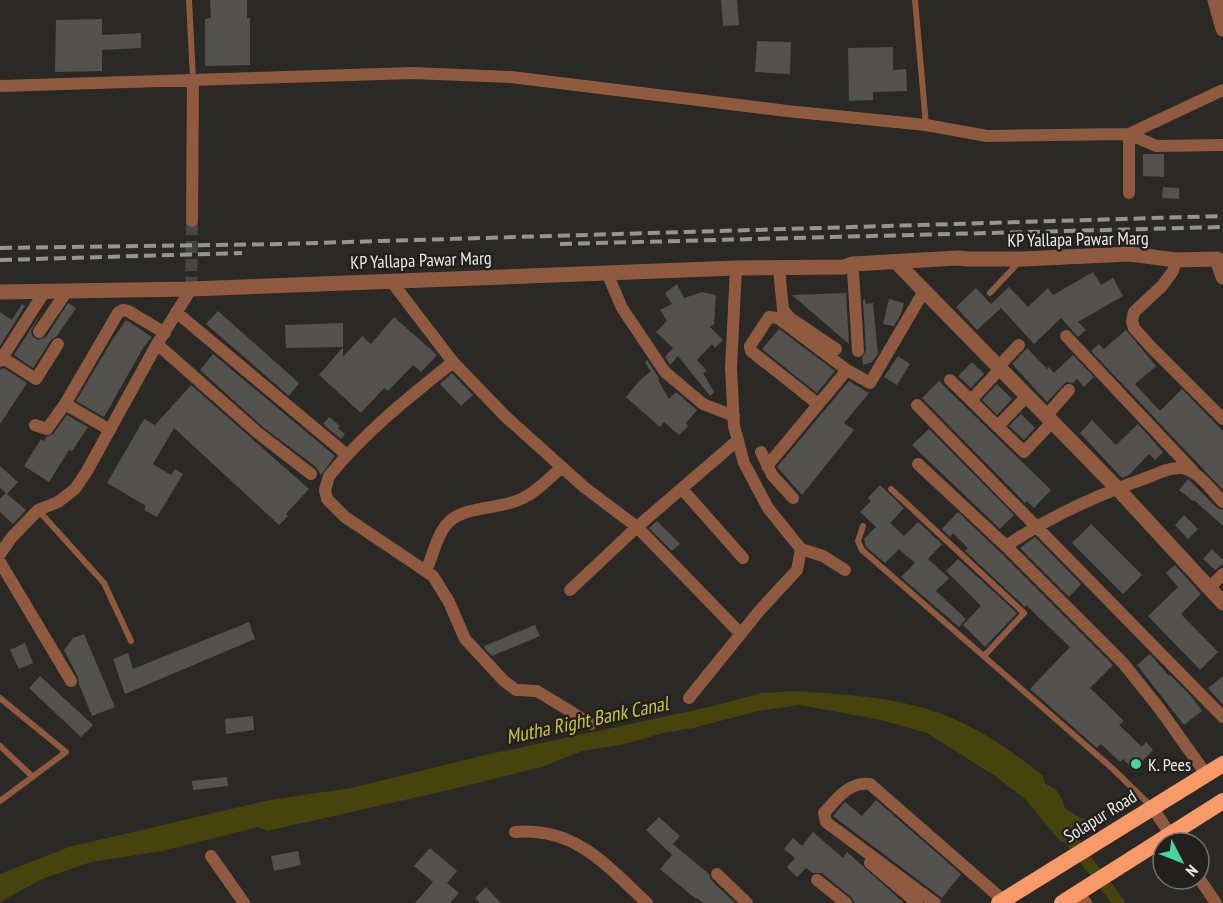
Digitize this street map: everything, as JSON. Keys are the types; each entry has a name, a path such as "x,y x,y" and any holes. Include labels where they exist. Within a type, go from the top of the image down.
{"highway":[{"name":"Solapur Road","path":"1001,902 1223,764"},
{"path":"1184,831 1223,801"},
{"path":"1062,903 1085,894 1138,855 1151,849"}],"street":[{"path":"1215,0 1223,29"},
{"path":"0,86 412,73 511,77 787,111 926,125 987,136 1129,134 1223,90"},
{"path":"192,221 193,80"},
{"path":"1129,134 1156,146 1223,145"},
{"path":"1129,134 1129,193"},
{"name":"KP Yallapa Pawar Marg","path":"0,292 191,289 736,268 848,269 852,264 899,265 958,258 1023,259 1130,254 1176,260 1220,259"},
{"path":"1220,259 1223,277"},
{"path":"1176,260 1173,271 1162,286 1134,312 1132,321 1134,328 1223,419"},
{"path":"899,265 1117,488 1223,603"},
{"path":"736,268 730,368 734,416 744,463 768,508 801,549 823,556 845,570"},
{"path":"779,268 783,310 790,318 836,349"},
{"path":"848,269 858,351"},
{"path":"607,273 622,308 665,372 703,404 734,416"},
{"path":"391,281 453,362 506,417 584,487 637,527 741,634"},
{"path":"0,554 12,537 38,510 58,502 75,489 157,344 191,289"},
{"path":"45,291 1,358 36,379 58,344"},
{"path":"39,332 67,291"},
{"path":"818,404 751,351 750,346 769,317 778,318 847,370 870,383 924,291"},
{"path":"35,425 46,429 65,404 118,313 123,310 128,311 165,333"},
{"path":"176,312 347,455"},
{"path":"1065,336 1223,502"},
{"path":"157,344 258,433 311,474"},
{"path":"970,400 1019,345"},
{"path":"453,362 401,404 347,455 329,476 325,490 327,499 345,517 433,576 449,602 465,639 504,681 516,690 537,691 591,724"},
{"path":"767,466 847,370"},
{"path":"950,380 1024,452 1070,390"},
{"path":"998,426 1027,396"},
{"path":"65,404 110,430"},
{"path":"917,405 1223,717"},
{"path":"570,590 637,527 738,440"},
{"path":"761,452 781,487 793,498"},
{"path":"918,464 1006,546 1123,663 1159,708 1206,774"},
{"path":"426,572 448,522 458,515 520,500 536,490 561,467"},
{"path":"1006,546 1037,525 1117,488 1183,467 1196,474"},
{"path":"682,489 743,558"},
{"path":"689,698 797,570 801,549"},
{"path":"0,562 71,681"},
{"path":"1209,588 1223,574"},
{"path":"935,903 826,822 824,813 846,789 865,783 870,784 1001,902"},
{"path":"1152,807 1168,831"},
{"path":"515,832 530,831 570,840 590,850 647,903"},
{"path":"852,848 917,903"},
{"path":"211,856 244,903"},
{"path":"717,874 747,903"},
{"path":"817,880 846,903"}],"lane":[{"path":"189,0 193,80"},
{"path":"915,0 926,125"},
{"path":"990,293 1023,259"},
{"path":"891,489 1024,613 984,656"},
{"path":"38,510 104,583 131,641"},
{"path":"863,526 858,541 862,550 1113,769 1152,807"},
{"path":"0,698 66,752 0,801"},
{"path":"0,746 33,777"},
{"path":"834,834 852,848"}],"shaded area":[{"path":"796,691 896,702 954,719 989,737 1043,776 1046,784 1058,792 1065,808 1080,818 1097,816 1106,821 1077,835 1078,842 1074,845 1061,842 1024,798 995,776 927,733 881,720 799,705 758,711 621,745 582,751 542,767 267,831 258,827 162,851 91,862 42,879 0,902 0,874 69,847 270,800 351,788 490,754 714,706 761,693"}],"building":[{"path":"210,0 247,0 247,18 250,18 250,65 205,66 205,19 211,18"},
{"path":"721,0 737,0 739,25 723,26"},
{"path":"102,19 102,35 141,33 141,48 102,50 102,71 55,72 56,20"},
{"path":"757,41 791,42 790,74 755,72"},
{"path":"893,47 893,70 906,69 907,91 873,92 873,100 849,101 848,48"},
{"path":"1143,154 1164,154 1164,177 1143,176"},
{"path":"1163,187 1179,188 1179,199 1162,198"},
{"path":"1093,272 1101,285 1113,278 1123,296 1078,322 1086,330 1078,337 1061,318 1034,344 1001,308 977,330 956,307 976,288 991,304 1009,287 1028,307 1048,288 1053,295"},
{"path":"677,284 684,298 702,292 716,295 714,324 710,327 723,340 715,348 712,344 697,360 707,371 703,373 714,392 710,396 678,356 670,365 665,357 673,348 656,332 667,321 660,310 672,304 665,293"},
{"path":"846,293 849,344 792,295"},
{"path":"865,299 866,304 873,303 878,354 872,362 863,365 862,358 866,350 863,300"},
{"path":"889,299 904,303 894,326 883,324"},
{"path":"68,303 76,308 33,368 14,355 43,310 31,331 32,336 38,340 46,337"},
{"path":"22,304 25,306 0,346 0,312 12,320"},
{"path":"218,311 299,383 289,396 206,324"},
{"path":"394,317 437,355 421,372 413,365 388,391 384,388 361,413 319,375 343,347 343,357 362,336 371,344"},
{"path":"126,320 152,337 143,348 104,417 76,401"},
{"path":"343,323 343,347 286,348 285,325"},
{"path":"779,329 835,371 817,393 762,349"},
{"path":"1126,330 1156,366 1135,384 1160,411 1182,389 1223,431 1223,490 1091,351 1099,344 1104,349"},
{"path":"1027,348 1047,369 1049,367 1054,373 1073,355 1094,377 1084,387 1077,379 1073,383 1066,382 1047,402 1012,364"},
{"path":"213,354 335,456 321,475 316,467 263,427 200,370"},
{"path":"898,356 910,364 897,385 884,377"},
{"path":"647,360 669,399 676,392 697,410 686,423 688,426 679,435 664,422 660,427 626,397 651,371 645,363"},
{"path":"972,362 984,374 971,388 958,376"},
{"path":"4,368 27,383 0,424 0,370"},
{"path":"452,373 473,395 461,406 440,384"},
{"path":"849,381 869,393 844,423 854,430 802,495 777,467"},
{"path":"939,381 1051,490 1034,508 1027,501 1025,503 922,398"},
{"path":"997,384 1012,399 997,415 982,400"},
{"path":"191,385 309,489 279,525 174,428 153,464 171,475 175,469 183,474 157,517 144,510 146,506 107,483 144,419 155,425"},
{"path":"1021,414 1035,428 1024,440 1009,426"},
{"path":"67,415 88,427 72,451 69,450 49,482 24,466 41,439 44,441 46,437 53,434"},
{"path":"329,417 340,426 338,428 345,434 341,439 323,424"},
{"path":"1092,420 1116,445 1138,424 1163,452 1155,460 1149,454 1129,475 1122,478 1080,433"},
{"path":"929,429 1014,515 1000,529 912,445"},
{"path":"0,466 18,482 7,494 26,510 13,524 0,512 0,499 6,493 0,488"},
{"path":"1188,479 1217,508 1223,510 1223,526 1179,490"},
{"path":"880,485 904,508 890,523 904,536 918,522 942,544 928,559 949,578 936,591 966,619 959,627 901,577 915,563 899,549 885,563 866,547 864,539 876,527 860,512 871,501 868,498"},
{"path":"958,512 1113,665 1090,688 1124,721 1119,725 1142,747 1146,742 1153,750 1134,770 1123,759 1120,762 1101,744 1097,748 1030,689 1070,647 965,551 968,548 953,533 950,537 942,529"},
{"path":"1184,515 1198,529 1188,539 1175,525"},
{"path":"657,521 680,544 672,551 649,528"},
{"path":"1091,524 1142,575 1123,594 1072,543"},
{"path":"1035,537 1081,584 1069,597 1020,548"},
{"path":"1212,549 1223,560 1223,564 1215,570 1203,559"},
{"path":"958,559 1017,613 985,647 963,625 981,606 946,571"},
{"path":"1175,565 1201,594 1181,614 1218,652 1200,670 1148,616 1178,587 1166,573"},
{"path":"249,622 255,639 125,694 113,659 128,653 133,669"},
{"path":"535,625 540,636 492,656 485,649 484,646"},
{"path":"84,634 115,707 92,716 78,677 64,650 73,638"},
{"path":"25,643 33,663 19,669 10,650"},
{"path":"1150,654 1191,696 1202,711 1184,725 1137,665"},
{"path":"40,676 93,725 81,737 29,688"},
{"path":"1223,676 1223,705 1208,688"},
{"path":"253,716 254,730 226,734 225,719"},
{"path":"227,777 228,786 193,790 192,781"},
{"path":"876,800 961,874 942,898 833,816 845,802 862,816"},
{"path":"659,817 680,836 673,844 709,874 711,880 735,903 703,903 660,869 672,855 646,830"},
{"path":"813,832 843,858 847,852 904,903 855,903 822,873 813,873 806,868 797,877 787,867 795,858 784,849 793,838 802,846"},
{"path":"430,848 457,871 447,883 459,893 450,903 415,903 433,882 414,866"},
{"path":"298,851 301,865 274,871 271,856"},
{"path":"486,887 501,903 480,903 475,898"}],"waterway":[{"name":"Mutha Right Bank Canal","path":"1065,833 1119,903"}],"tunnel":[{"path":"191,289 192,221"}],"railway":[{"path":"0,248 281,244 1223,216"},
{"path":"560,244 1223,227"},
{"path":"0,260 242,253"}],"place":[{"name":"K. Pees","path":"1136,764"}]}
